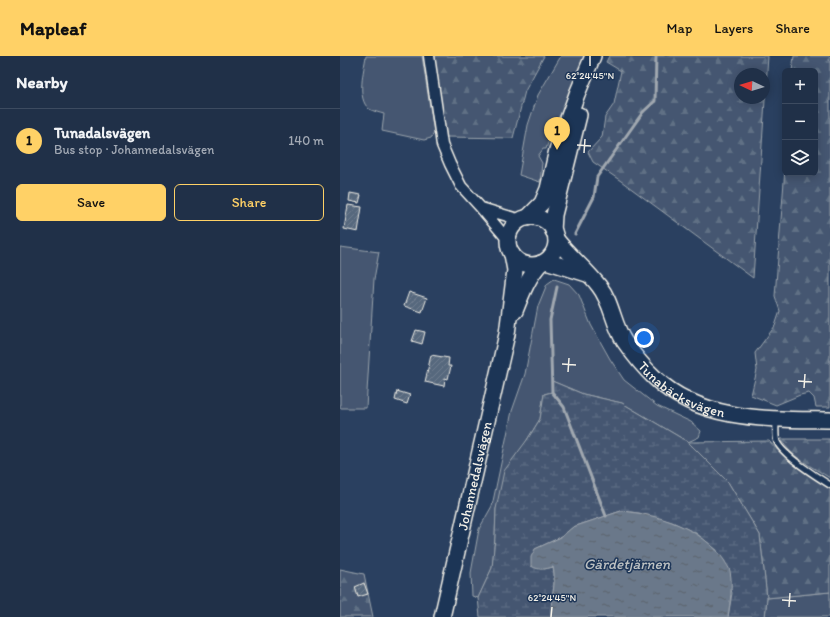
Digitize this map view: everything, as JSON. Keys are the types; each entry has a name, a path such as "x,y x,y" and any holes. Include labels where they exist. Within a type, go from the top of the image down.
{"main road":[{"path":"592,58 587,89 554,215 554,248 552,254 544,262 534,265 526,264 516,259 510,247 510,232 513,226 524,219 542,203 548,189 557,150 575,99 592,58"},
{"path":"524,219 534,217 544,220 551,227 555,235"},
{"name":"Tunabäcksvägen","path":"555,235 599,286 605,296 623,338 631,350 646,369 666,388 692,402 729,414 776,419 830,420"},
{"name":"Johannedalsvägen","path":"442,617 507,334 515,270 510,247"},
{"path":"544,262 588,274"},
{"name":"Johannedalsvägen","path":"507,334 525,284 531,275 544,262"}],"street":[{"path":"429,56 442,145 450,164 461,186 482,208 510,247"},
{"path":"482,208 507,217 524,219"}],"lane":[{"path":"776,419 776,440 780,447 795,460 830,485"}],"green space":[{"path":"366,56 422,56 434,133 431,138 424,140 382,131 384,114 369,109 363,98 362,84"},
{"path":"434,56 544,56 525,91 513,138 446,137"},
{"path":"561,56 587,56 571,94 553,128 546,149 543,149 538,156 542,163 540,182 519,175 528,125 538,95"},
{"path":"609,56 768,56 767,68 734,68 734,104 765,104 753,278 593,162 588,152 602,137 605,117 614,104 621,71 606,62"},
{"path":"794,56 830,56 830,407 816,407 814,398 809,393 776,405 751,395 757,370 755,353 775,326 780,311 775,296 784,176 818,176 818,68 792,68"},
{"path":"340,247 379,252 374,279 366,408 340,408"},
{"path":"554,279 569,284 579,295 591,325 610,359 624,380 657,406 691,422 701,431 699,437 688,442 622,403 583,394 552,381 552,392 544,394 540,419 527,440 496,509 492,568 478,598 472,596 471,573 479,529 492,506 512,411 525,374 538,306 547,284"},
{"path":"552,381 583,394 622,403 688,442 728,482 760,535 767,598 765,617 728,617 732,593 717,550 696,533 672,522 639,513 621,511 573,527 561,537 535,549 544,569 553,567 554,585 551,604 551,617 480,617 478,598 492,568 496,509 504,471 527,440 540,419 544,394 552,392"},
{"path":"781,439 830,439 830,478 809,466 796,456"},
{"path":"769,441 790,461 830,489 830,592 767,598 760,535 728,482 688,442"},
{"path":"340,569 364,574 373,617 340,617"},
{"path":"830,592 830,617 765,617 767,598"}],"water":[{"name":"Gärdetjärnen","path":"621,511 650,515 664,519 691,531 704,539 715,549 724,560 730,571 731,589 728,617 551,617 551,604 554,585 553,567 540,569 531,566 531,557 535,549 561,537 573,527"}],"building":[{"path":"350,193 361,195 359,203 349,201"},
{"path":"348,205 362,207 358,232 344,229"},
{"path":"409,292 427,298 422,312 404,306"},
{"path":"416,330 425,332 422,344 412,341"},
{"path":"431,355 449,358 448,366 451,366 448,379 445,378 444,386 425,382"},
{"path":"397,391 410,395 407,404 395,400"},
{"path":"364,583 368,594 358,597 355,587"}],"waterway":[{"path":"575,234 594,197 597,177 643,112 655,101 656,56"},
{"path":"557,287 550,320 552,392 564,407 606,516"}],"place":[{"name":"Tunadalsvägen","path":"557,150"}]}
